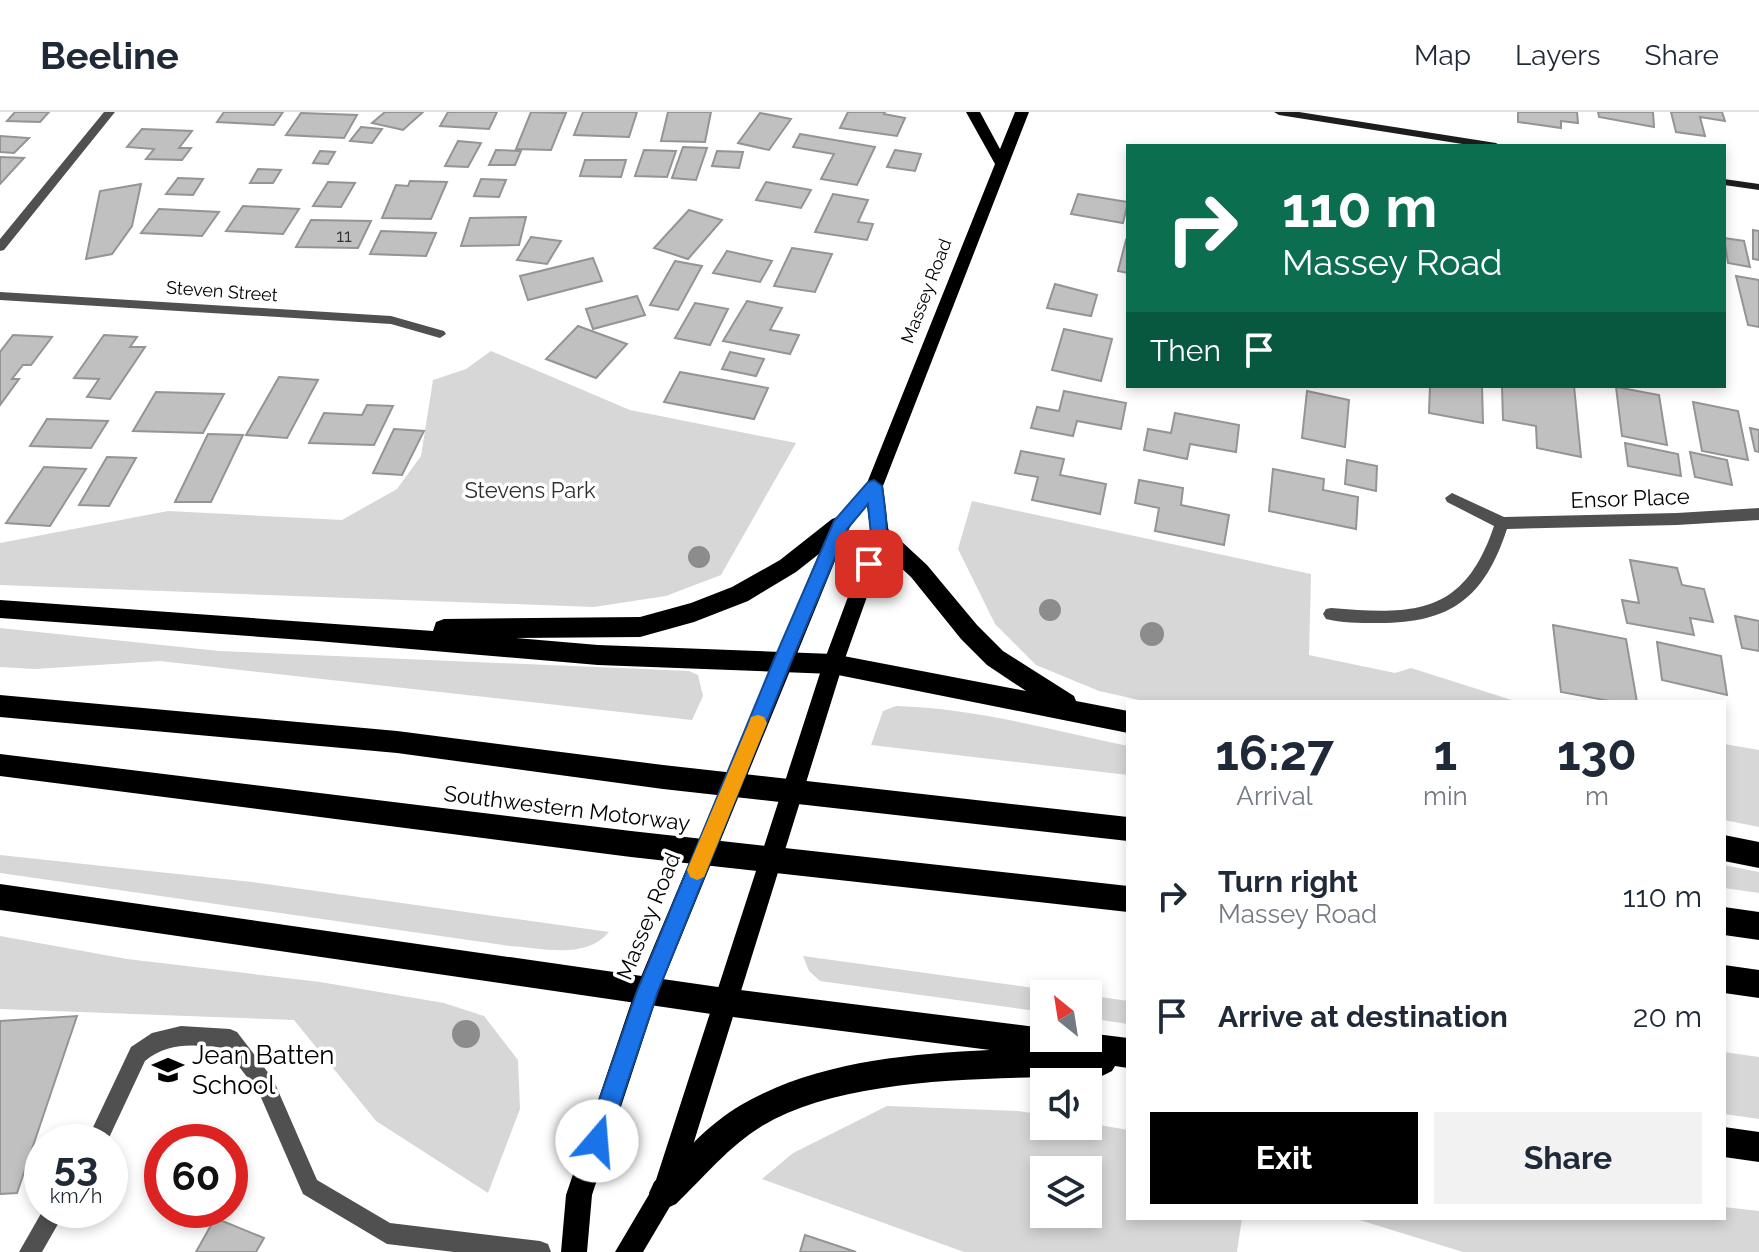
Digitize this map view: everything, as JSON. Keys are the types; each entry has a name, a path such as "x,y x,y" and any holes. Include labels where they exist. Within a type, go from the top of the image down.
{"highway":[{"path":"317,631 640,627 694,612 740,594 788,566 840,525"},
{"path":"880,535 919,571 969,632 995,658 1075,710"},
{"path":"0,609 598,655 833,664 1126,722"},
{"name":"Southwestern Motorway","path":"0,706 397,742 663,777 1126,829"},
{"name":"Southwestern Motorway","path":"0,765 615,843 1126,899"},
{"path":"1726,848 1759,855"},
{"path":"0,897 725,1002 1126,1053"},
{"path":"1726,921 1759,926"},
{"path":"1726,979 1759,984"},
{"path":"665,1193 750,1116 794,1096 933,1067 1126,1060"},
{"path":"1726,1142 1759,1147"}],"main road":[{"path":"973,112 1001,163"},
{"name":"Massey Road","path":"574,1252 579,1195 647,991 840,525 874,486 1022,112"},
{"path":"1279,112 1483,144"},
{"path":"1726,182 1759,187"},
{"name":"Massey Road","path":"628,1252 665,1193 833,664 880,535 874,486"}],"street":[{"path":"0,247 110,112"},
{"name":"Steven Street","path":"0,296 391,320 440,334"},
{"name":"Ensor Place","path":"1452,498 1502,523 1759,514"},
{"path":"1331,614 1381,619 1424,615 1457,599 1476,582 1497,546 1502,523"},
{"path":"105,1124 138,1054 148,1044 159,1037 183,1035 230,1039 266,1086 310,1187 387,1233 540,1252"},
{"path":"30,1252 44,1228"}],"green space":[{"name":"Stevens Park","path":"491,351 630,410 796,443 721,575 666,596 594,607 0,585 0,543 168,511 342,520 397,489 421,456 433,380 466,369"},
{"path":"972,501 1311,574 1309,655 1395,673 1411,668 1512,700 1139,700 1099,691 1036,665 995,624 958,549"},
{"path":"0,628 219,651 689,671 698,675 703,696 692,720 160,661 35,669 0,667"},
{"path":"896,706 984,715 1126,746 1126,775 871,745 883,711"},
{"path":"1726,744 1759,750 1759,827 1726,820"},
{"path":"0,855 252,882 609,932 599,941 576,949 510,946 0,873"},
{"path":"1726,865 1759,872 1759,893 1726,888"},
{"path":"0,936 127,959 320,982 444,1003 484,1016 518,1060 520,1109 488,1193 376,1121 294,1020 0,1009"},
{"path":"803,956 1030,987 1030,1010 820,981 809,971"},
{"path":"1102,997 1126,1001 1126,1024 1102,1020"},
{"path":"1726,1052 1759,1057 1759,1119 1726,1114"},
{"path":"887,1106 1018,1111 1030,1113 1030,1140 1102,1140 1102,1125 1126,1130 1126,1220 1242,1220 1237,1252 964,1252 762,1179 793,1153"},
{"path":"1726,1207 1759,1211 1759,1252 1463,1252 1359,1220 1726,1220"}],"building":[{"path":"15,112 49,112 40,122 7,121"},
{"path":"224,112 283,112 274,125 217,122"},
{"path":"385,112 423,112 403,130 372,123"},
{"path":"448,112 497,112 489,129 440,126"},
{"path":"531,112 566,113 551,150 516,149"},
{"path":"583,112 637,112 629,137 574,135"},
{"path":"668,112 711,112 705,142 661,141"},
{"path":"848,112 885,112 905,118 897,136 840,128"},
{"path":"1518,112 1577,112 1578,123 1561,121 1561,128 1518,122"},
{"path":"1598,112 1653,112 1654,127 1599,117"},
{"path":"1671,112 1722,112 1725,121 1700,117 1705,136 1676,132"},
{"path":"301,113 357,115 344,138 286,135"},
{"path":"760,113 791,119 769,150 738,143"},
{"path":"361,127 382,129 372,143 350,141"},
{"path":"142,129 192,131 179,148 191,148 182,160 146,159 154,149 127,147"},
{"path":"800,134 875,147 857,185 821,179 834,154 793,147"},
{"path":"0,136 29,138 14,153 0,152"},
{"path":"458,141 481,143 468,167 445,166"},
{"path":"683,147 707,148 696,180 672,178"},
{"path":"496,150 521,151 515,165 489,165"},
{"path":"644,150 676,151 667,177 635,176"},
{"path":"895,150 921,154 915,171 887,167"},
{"path":"320,151 335,152 328,164 313,163"},
{"path":"717,151 743,152 739,168 712,166"},
{"path":"0,157 24,158 0,184"},
{"path":"585,160 626,160 621,177 580,176"},
{"path":"258,169 281,170 273,183 250,183"},
{"path":"178,178 203,179 193,195 166,194"},
{"path":"481,179 506,180 499,197 474,196"},
{"path":"410,181 447,182 431,219 382,218 396,185 408,186"},
{"path":"328,182 355,183 341,207 313,206"},
{"path":"766,182 811,190 801,208 756,200"},
{"path":"141,184 132,226 112,254 86,259 100,191"},
{"path":"833,194 868,200 858,222 873,224 867,240 815,232"},
{"path":"1078,194 1126,202 1123,223 1071,214"},
{"path":"243,206 299,209 283,234 226,231"},
{"path":"159,209 219,212 202,236 141,233"},
{"path":"689,210 722,220 688,259 654,248"},
{"path":"526,217 519,245 461,246 470,218"},
{"path":"311,220 371,221 358,248 296,247"},
{"path":"1753,230 1759,231 1759,260 1753,259"},
{"path":"381,231 436,233 426,256 370,254"},
{"path":"531,237 561,241 547,264 517,260"},
{"path":"1726,238 1744,241 1750,267 1728,263"},
{"path":"1126,240 1126,273 1118,271"},
{"path":"792,248 832,254 815,292 774,286"},
{"path":"727,251 772,261 760,282 713,273"},
{"path":"593,258 602,281 528,300 520,276"},
{"path":"675,261 702,266 678,310 650,305"},
{"path":"1736,276 1759,280 1759,327 1748,325"},
{"path":"1055,284 1097,295 1091,316 1047,308"},
{"path":"637,296 645,315 593,329 586,309"},
{"path":"747,301 782,308 770,330 799,335 790,354 723,341"},
{"path":"695,303 728,309 710,345 675,338"},
{"path":"578,326 627,344 596,378 546,359"},
{"path":"1064,329 1112,339 1101,381 1052,370"},
{"path":"13,335 52,337 31,365 23,365 12,379 19,379 0,405 0,352"},
{"path":"104,335 137,337 130,347 145,347 110,399 87,397 99,379 74,378"},
{"path":"730,352 764,359 756,376 722,369"},
{"path":"680,372 768,388 754,419 664,402"},
{"path":"279,377 318,380 287,438 246,435"},
{"path":"1430,388 1482,388 1483,423 1429,413"},
{"path":"1502,388 1574,388 1581,457 1537,448 1536,426 1503,420"},
{"path":"1616,388 1659,395 1667,445 1622,436"},
{"path":"1064,391 1126,403 1121,429 1077,421 1073,436 1031,428 1037,407 1059,411"},
{"path":"1307,391 1349,400 1345,447 1302,438"},
{"path":"156,392 224,394 203,433 133,431"},
{"path":"1693,402 1738,411 1748,460 1702,451"},
{"path":"367,405 393,406 374,445 309,443 324,413 362,415"},
{"path":"1175,413 1239,425 1236,452 1190,444 1187,459 1144,450 1148,429 1171,433"},
{"path":"47,419 108,421 91,448 30,446"},
{"path":"1750,428 1759,430 1759,452 1755,451"},
{"path":"394,429 424,431 402,475 373,473"},
{"path":"208,434 243,435 211,502 175,502"},
{"path":"1625,443 1678,454 1681,476 1628,466"},
{"path":"1021,451 1064,459 1060,475 1106,484 1100,514 1032,500 1038,477 1015,473"},
{"path":"1690,452 1727,460 1732,485 1695,477"},
{"path":"107,457 136,458 109,506 79,505"},
{"path":"1347,460 1377,466 1376,491 1345,484"},
{"path":"44,467 86,469 50,526 6,523"},
{"path":"1273,469 1324,479 1323,490 1358,497 1356,529 1269,511"},
{"path":"1139,480 1183,488 1181,505 1229,515 1224,545 1155,531 1159,508 1135,503"},
{"path":"1630,560 1677,568 1682,585 1704,589 1713,622 1690,618 1694,635 1627,623 1622,600 1639,603"},
{"path":"1735,616 1759,621 1759,651 1742,648"},
{"path":"1553,625 1626,639 1637,700 1604,700 1561,692"},
{"path":"1657,642 1721,656 1727,695 1662,680"},
{"path":"77,1016 40,1124 24,1124 24,1172 17,1193 0,1194 0,1021"},
{"path":"209,1228 240,1228 264,1238 256,1252 196,1252"},
{"path":"805,1235 856,1252 800,1252"}],"slow traffic":[{"path":"697,870 758,723"}],"place":[{"name":"Jean Batten School","path":"168,1070"}],"route":[{"path":"597,1141 647,991 782,662 840,525 874,486 880,535 869,564"}]}
